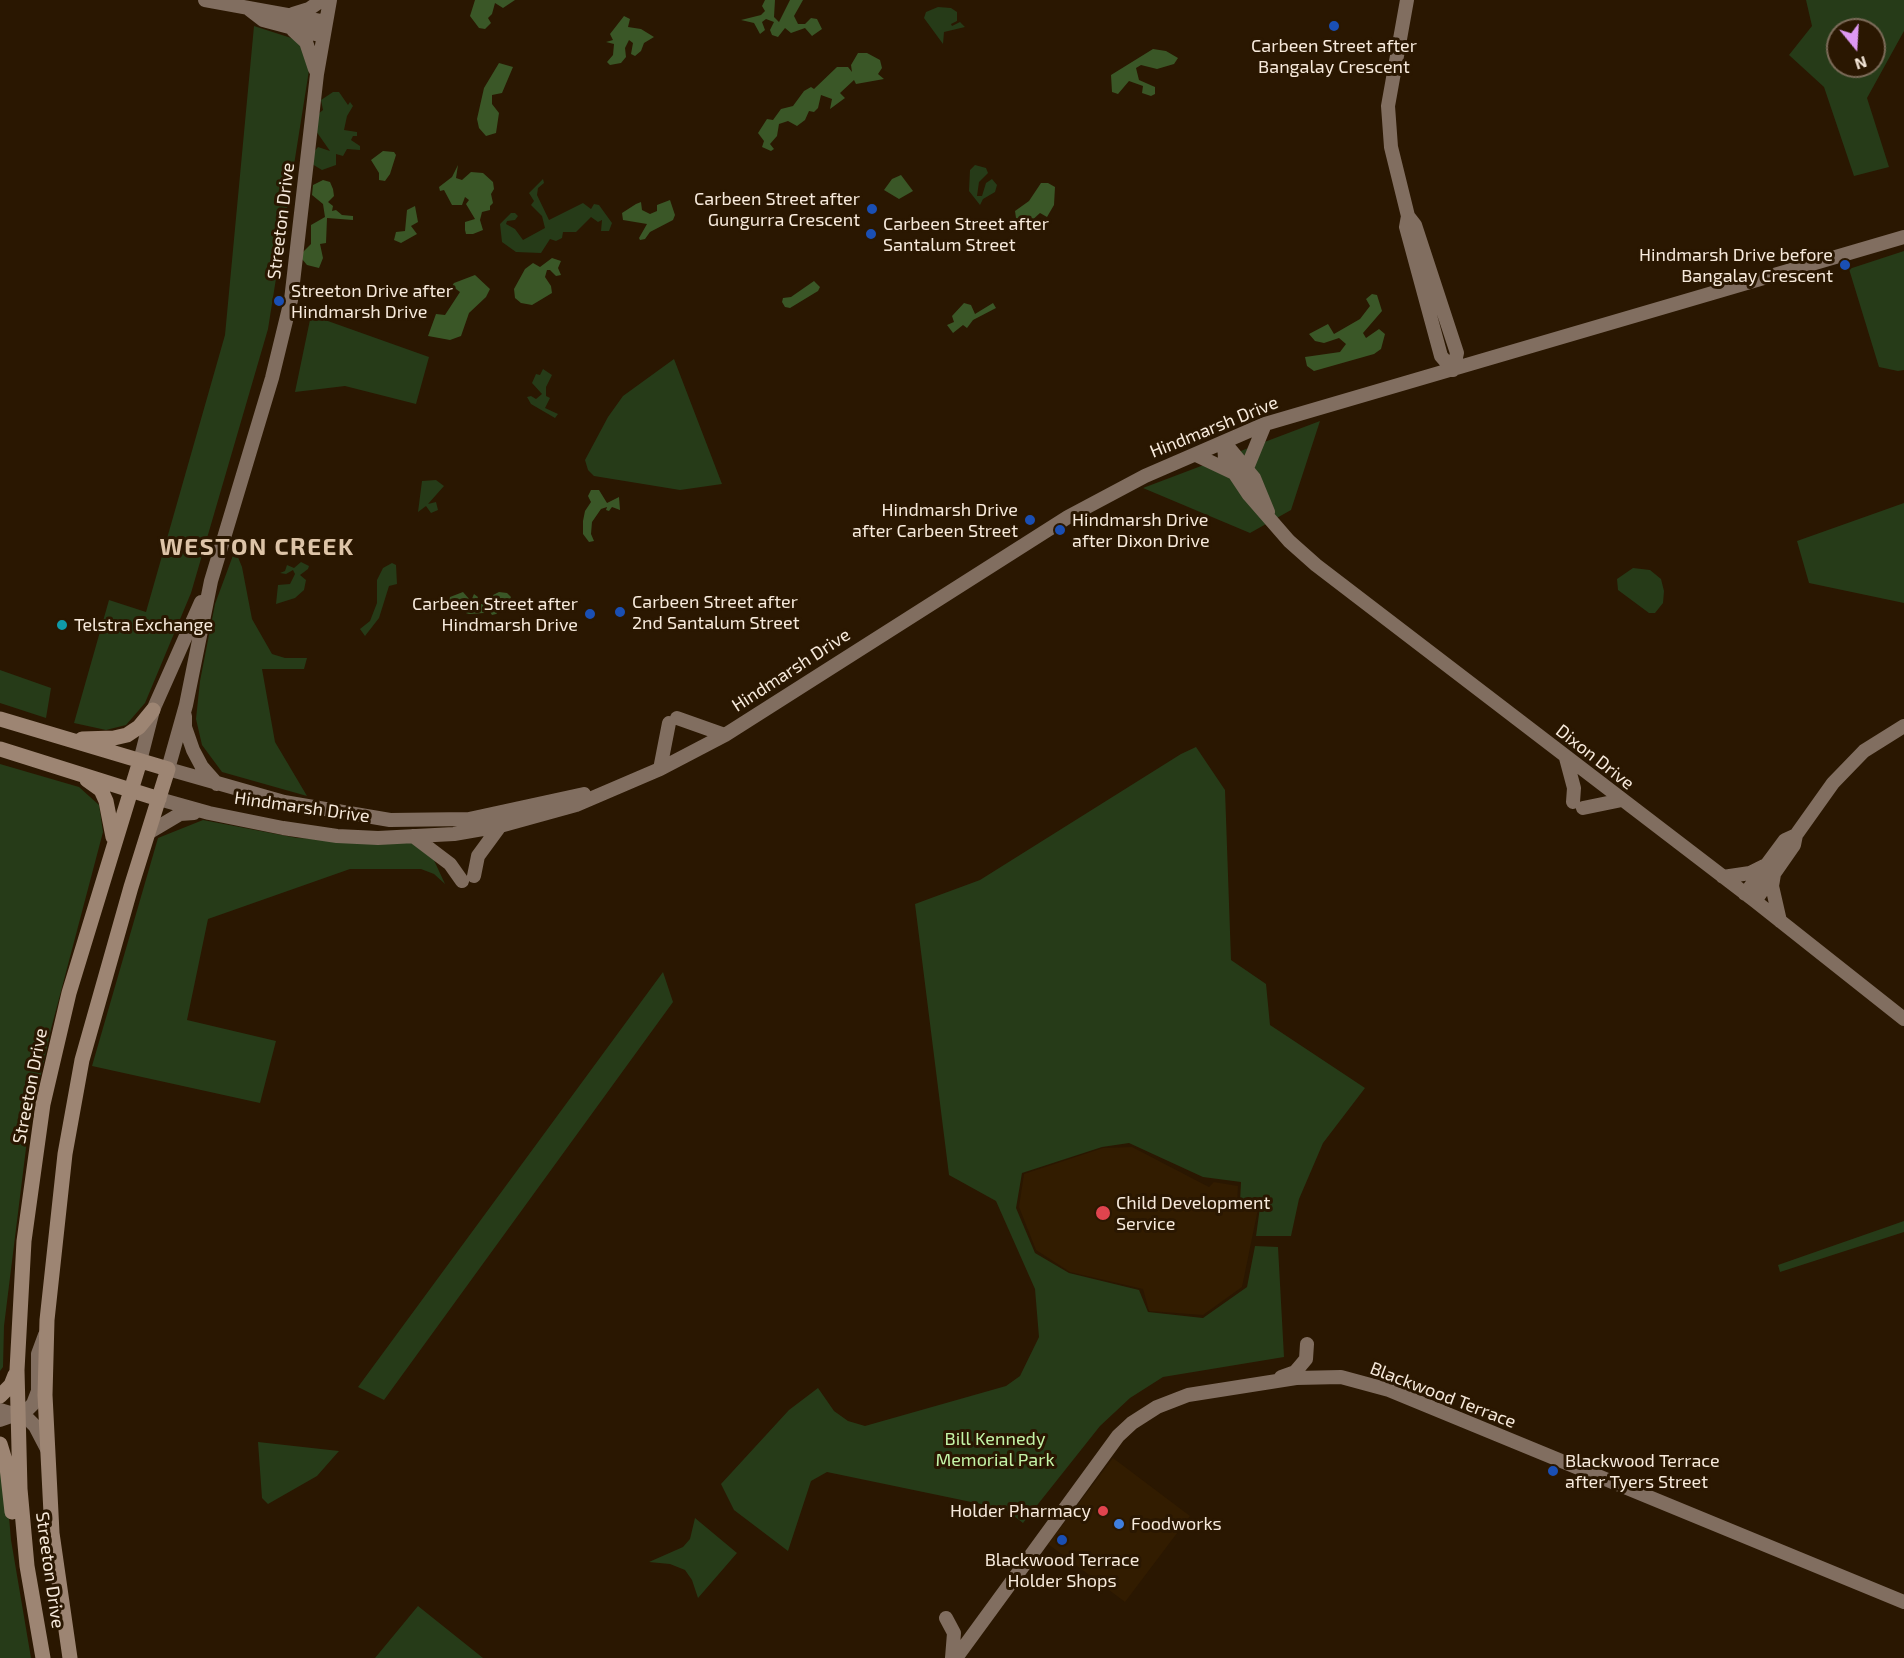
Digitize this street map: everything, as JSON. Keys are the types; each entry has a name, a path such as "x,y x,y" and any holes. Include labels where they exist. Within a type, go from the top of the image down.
{"main road":[{"path":"205,0 250,10 263,20 326,22"},
{"path":"292,21 322,0"},
{"name":"Streeton Drive","path":"70,1658 51,1533 47,1449 46,1333 65,1154 82,1060 186,705 211,581 272,378 291,300 316,74 330,0"},
{"path":"1407,0 1388,106 1393,157 1408,216 1415,225 1457,353 1453,370"},
{"path":"292,21 323,36"},
{"path":"292,21 306,42 316,74"},
{"name":"Hindmarsh Drive","path":"0,749 208,813 337,836 454,834 501,826 576,805 635,781 725,735 1068,517 1145,476 1265,424 1902,238"},
{"path":"1247,468 1265,424"},
{"name":"Dixon Drive","path":"1224,442 1247,468 1263,495 1269,517"},
{"name":"Dixon Drive","path":"1224,442 1225,459 1234,474 1289,541 1316,565 1750,897 1904,1019"},
{"path":"1196,455 1234,474"},
{"name":"Streeton Drive","path":"43,1658 27,1566 20,1489 17,1370 24,1241 43,1104 69,993 140,761 153,710 211,581"},
{"path":"186,705 185,727 193,750 201,767 217,784"},
{"path":"64,739 114,738 126,735 139,727 153,710"},
{"name":"Hindmarsh Drive","path":"0,719 168,770 284,802 348,815 390,820 469,819 517,811 635,781"},
{"path":"660,769 673,720 725,735"},
{"path":"1750,897 1770,869 1794,845 1796,835 1844,770 1863,751 1904,726"},
{"path":"1566,758 1578,805 1622,800"},
{"path":"79,775 101,790 111,820 113,846"},
{"path":"148,833 180,814 208,813"},
{"path":"413,836 468,879 478,856 501,826"},
{"path":"1723,877 1770,869"},
{"path":"1770,869 1780,921"},
{"path":"0,1420 17,1414 33,1404 38,1391 38,1354 46,1333"},
{"path":"1268,1381 1295,1372 1306,1359 1307,1344"},
{"path":"0,1396 11,1385 17,1370"},
{"name":"Blackwood Terrace","path":"954,1658 1118,1436 1132,1423 1157,1407 1188,1395 1268,1381 1341,1377 1389,1390 1904,1602"},
{"path":"0,1410 27,1418 35,1426 47,1449"},
{"path":"0,1444 7,1467 15,1540 27,1566"},
{"path":"946,1618 954,1633 954,1658"}],"shaded area":[{"path":"1132,1147 1209,1187 1214,1182 1238,1186 1237,1206 1258,1209 1242,1287 1203,1315 1149,1311 1143,1289 1070,1272 1036,1250 1019,1207 1024,1174 1103,1148"},
{"path":"1113,1458 1190,1516 1125,1602 1048,1544"}],"green space":[{"path":"475,0 515,0 503,8 495,3 492,14 488,18 491,23 485,29 479,28 470,16"},
{"path":"765,0 775,0 774,17 779,22 790,0 803,0 794,16 798,24 805,24 811,18 817,19 822,29 812,36 805,28 791,33 785,28 778,37 772,35 770,30 774,22 766,19 762,22 765,30 760,34 754,23 741,20 761,15 765,11 762,6"},
{"path":"1806,0 1904,0 1904,31 1886,64 1886,18 1826,18 1826,78 1878,78 1867,98 1889,167 1854,176 1824,87 1789,55 1812,26"},
{"path":"938,7 951,8 957,12 957,21 951,24 952,26 960,22 965,27 944,32 943,44 924,18 926,12"},
{"path":"624,16 630,19 628,27 641,29 654,37 644,43 641,51 635,56 631,54 633,43 629,40 625,48 626,57 621,63 610,65 607,62 613,55 614,44 606,42 613,40 610,34"},
{"path":"254,26 313,45 268,329 191,593 145,703 126,725 106,730 74,723 109,600 146,612 225,335"},
{"path":"1153,49 1166,51 1178,58 1174,64 1157,69 1141,65 1136,68 1139,80 1155,87 1155,94 1151,96 1142,93 1143,86 1129,81 1118,94 1112,92 1111,75"},
{"path":"858,53 867,53 880,60 882,68 878,74 884,79 856,84 854,80 840,93 845,98 830,109 832,99 821,95 818,108 814,112 809,111 805,120 797,126 788,121 779,124 777,136 770,144 774,149 771,151 762,147 764,141 758,133 767,119 773,120 781,109 793,106 804,91 811,87 814,89 837,67 848,67 852,72 851,65"},
{"path":"499,63 513,67 502,93 492,95 492,104 499,113 496,133 486,136 479,128 477,119 484,88"},
{"path":"333,92 339,92 348,105 350,102 353,106 347,116 344,130 357,132 357,136 353,136 351,140 360,146 360,150 347,149 343,156 336,154 336,165 322,170 312,164 312,154 318,147 330,151 316,131 318,114 323,110 321,100"},
{"path":"383,151 394,152 396,155 390,174 385,181 379,180 379,173 371,160"},
{"path":"458,165 456,178 462,180 471,172 483,173 493,182 494,189 491,194 493,203 490,210 482,212 480,220 483,230 473,234 466,234 465,230 465,222 475,219 466,204 469,200 465,197 462,205 452,205 444,190 440,191 439,187 452,177"},
{"path":"975,165 986,168 988,173 979,182 977,196 982,196 986,183 992,179 997,185 995,192 983,199 980,205 969,191 970,170"},
{"path":"901,175 913,191 899,199 884,190 892,179"},
{"path":"543,179 544,183 538,188 537,195 549,220 583,203 591,209 594,204 599,205 612,223 609,231 601,231 602,220 598,222 591,217 576,232 563,232 562,238 556,241 550,239 541,253 516,252 502,242 500,224 511,213 518,216 515,220 507,221 506,224 515,229 523,240 545,228 542,216 531,205 534,201 529,193"},
{"path":"323,180 330,182 333,189 334,196 328,202 333,206 332,211 336,210 342,215 353,216 353,220 327,218 326,243 320,244 323,258 319,268 307,265 302,259 303,252 311,244 311,225 325,217 323,204 312,195 313,185"},
{"path":"1041,183 1048,183 1055,187 1054,205 1047,217 1040,213 1029,223 1016,218 1015,211 1029,201"},
{"path":"670,200 675,215 673,220 650,232 645,239 640,240 639,238 647,224 623,220 622,213 636,204 641,202 642,210 650,214 657,211 657,205"},
{"path":"415,206 418,222 411,226 417,234 401,243 394,240 396,232 405,231 407,210"},
{"path":"1904,251 1904,370 1898,371 1879,367 1849,269"},
{"path":"552,258 561,261 558,268 561,275 556,276 547,270 545,277 551,286 552,293 532,305 521,303 515,298 514,289 525,269 533,263 540,267"},
{"path":"475,275 490,289 486,297 469,313 461,336 450,340 428,336 436,314 445,315 460,292 452,286 454,283"},
{"path":"814,281 820,287 818,291 790,308 785,307 782,302 783,298 791,297"},
{"path":"1372,294 1377,295 1382,311 1363,333 1366,338 1379,329 1385,334 1381,349 1374,354 1314,371 1307,366 1305,357 1340,352 1346,344 1339,338 1324,343 1315,341 1309,334 1328,324 1334,334 1360,319 1370,306 1366,299"},
{"path":"964,303 971,305 975,314 993,303 996,308 973,320 967,328 963,325 953,333 947,325 954,322 952,316"},
{"path":"311,315 429,357 416,404 345,386 295,392"},
{"path":"674,359 722,484 680,490 594,476 588,470 585,460 608,417 623,396"},
{"path":"543,369 552,375 546,387 546,396 550,398 545,408 558,414 555,418 531,404 527,397 531,396 536,399 542,394 532,383 536,374 540,375"},
{"path":"1320,421 1291,510 1250,533 1143,488"},
{"path":"436,480 444,486 428,504 436,502 438,510 431,513 426,506 418,512 422,481"},
{"path":"591,490 599,490 607,503 619,497 620,510 612,507 609,511 606,510 607,507 601,509 592,522 591,534 594,541 589,542 583,534 583,521 585,511 591,502 588,496"},
{"path":"1904,503 1904,603 1809,583 1797,541"},
{"path":"235,550 242,567 252,619 272,654 285,658 307,658 304,669 262,669 275,742 307,796 222,772 202,745 196,719 200,681 215,604"},
{"path":"301,562 309,566 300,575 306,580 304,590 295,598 276,604 278,585 290,584 295,574 293,570 286,574 280,573 285,571 287,565 294,568"},
{"path":"392,563 396,565 397,584 389,586 379,618 365,636 360,629 370,621 377,603 377,580 383,568"},
{"path":"1633,568 1650,570 1661,579 1664,591 1663,603 1655,613 1649,613 1618,590 1617,579"},
{"path":"463,592 471,601 474,594 478,597 476,602 481,604 494,602 493,595 499,592 507,593 511,597 509,603 496,614 492,615 487,607 484,613 469,614 456,610 449,602 450,597"},
{"path":"0,670 51,688 46,718 0,703"},
{"name":"Bill Kennedy Memorial Park","path":"1196,747 1225,790 1231,960 1266,984 1270,1025 1365,1088 1323,1143 1299,1199 1291,1236 1256,1236 1260,1207 1240,1202 1241,1182 1203,1177 1129,1143 1102,1147 1022,1173 1016,1208 1035,1253 1069,1273 1139,1290 1148,1312 1203,1318 1247,1287 1255,1246 1278,1247 1284,1357 1163,1377 1130,1398 1100,1426 1023,1523 1005,1509 827,1472 811,1481 788,1551 734,1510 721,1484 789,1410 818,1388 834,1411 848,1421 865,1426 1006,1386 1020,1376 1039,1337 1035,1289 996,1201 949,1175 915,904 980,880 1181,754"},
{"path":"0,764 79,787 99,805 103,832 51,1029 28,1132 4,1326 3,1367 0,1371"},
{"path":"203,820 297,838 426,843 445,884 434,874 421,869 350,869 208,919 187,1020 276,1041 260,1103 92,1066 158,838"},
{"path":"663,972 673,1002 384,1400 358,1387"},
{"path":"1904,1221 1904,1232 1780,1272 1778,1265"},
{"path":"258,1442 339,1451 317,1476 268,1504 262,1498"},
{"path":"0,1458 5,1471 11,1540 31,1658 0,1658"},
{"path":"695,1518 737,1553 698,1598 692,1580 685,1570 670,1564 649,1562 683,1547 690,1539"},
{"path":"418,1606 483,1658 375,1658"}],"place":[{"name":"Carbeen Street after Bangalay Crescent","path":"1334,26"},
{"name":"Carbeen Street after Gungurra Crescent","path":"872,209"},
{"name":"Carbeen Street after Santalum Street","path":"871,234"},
{"name":"Hindmarsh Drive before Bangalay Crescent","path":"1845,265"},
{"name":"Streeton Drive after Hindmarsh Drive","path":"279,301"},
{"name":"Hindmarsh Drive after Carbeen Street","path":"1030,520"},
{"name":"Hindmarsh Drive after Dixon Drive","path":"1060,530"},
{"name":"Carbeen Street after 2nd Santalum Street","path":"620,612"},
{"name":"Carbeen Street after Hindmarsh Drive","path":"590,614"},
{"name":"Telstra Exchange","path":"62,625"},
{"name":"Child Development Service","path":"1103,1213"},
{"name":"Blackwood Terrace after Tyers Street","path":"1553,1471"},
{"name":"Holder Pharmacy","path":"1103,1511"},
{"name":"Foodworks","path":"1119,1524"},
{"name":"Blackwood Terrace Holder Shops","path":"1062,1540"}],"district":[{"name":"WESTON CREEK","path":"257,547"}]}
